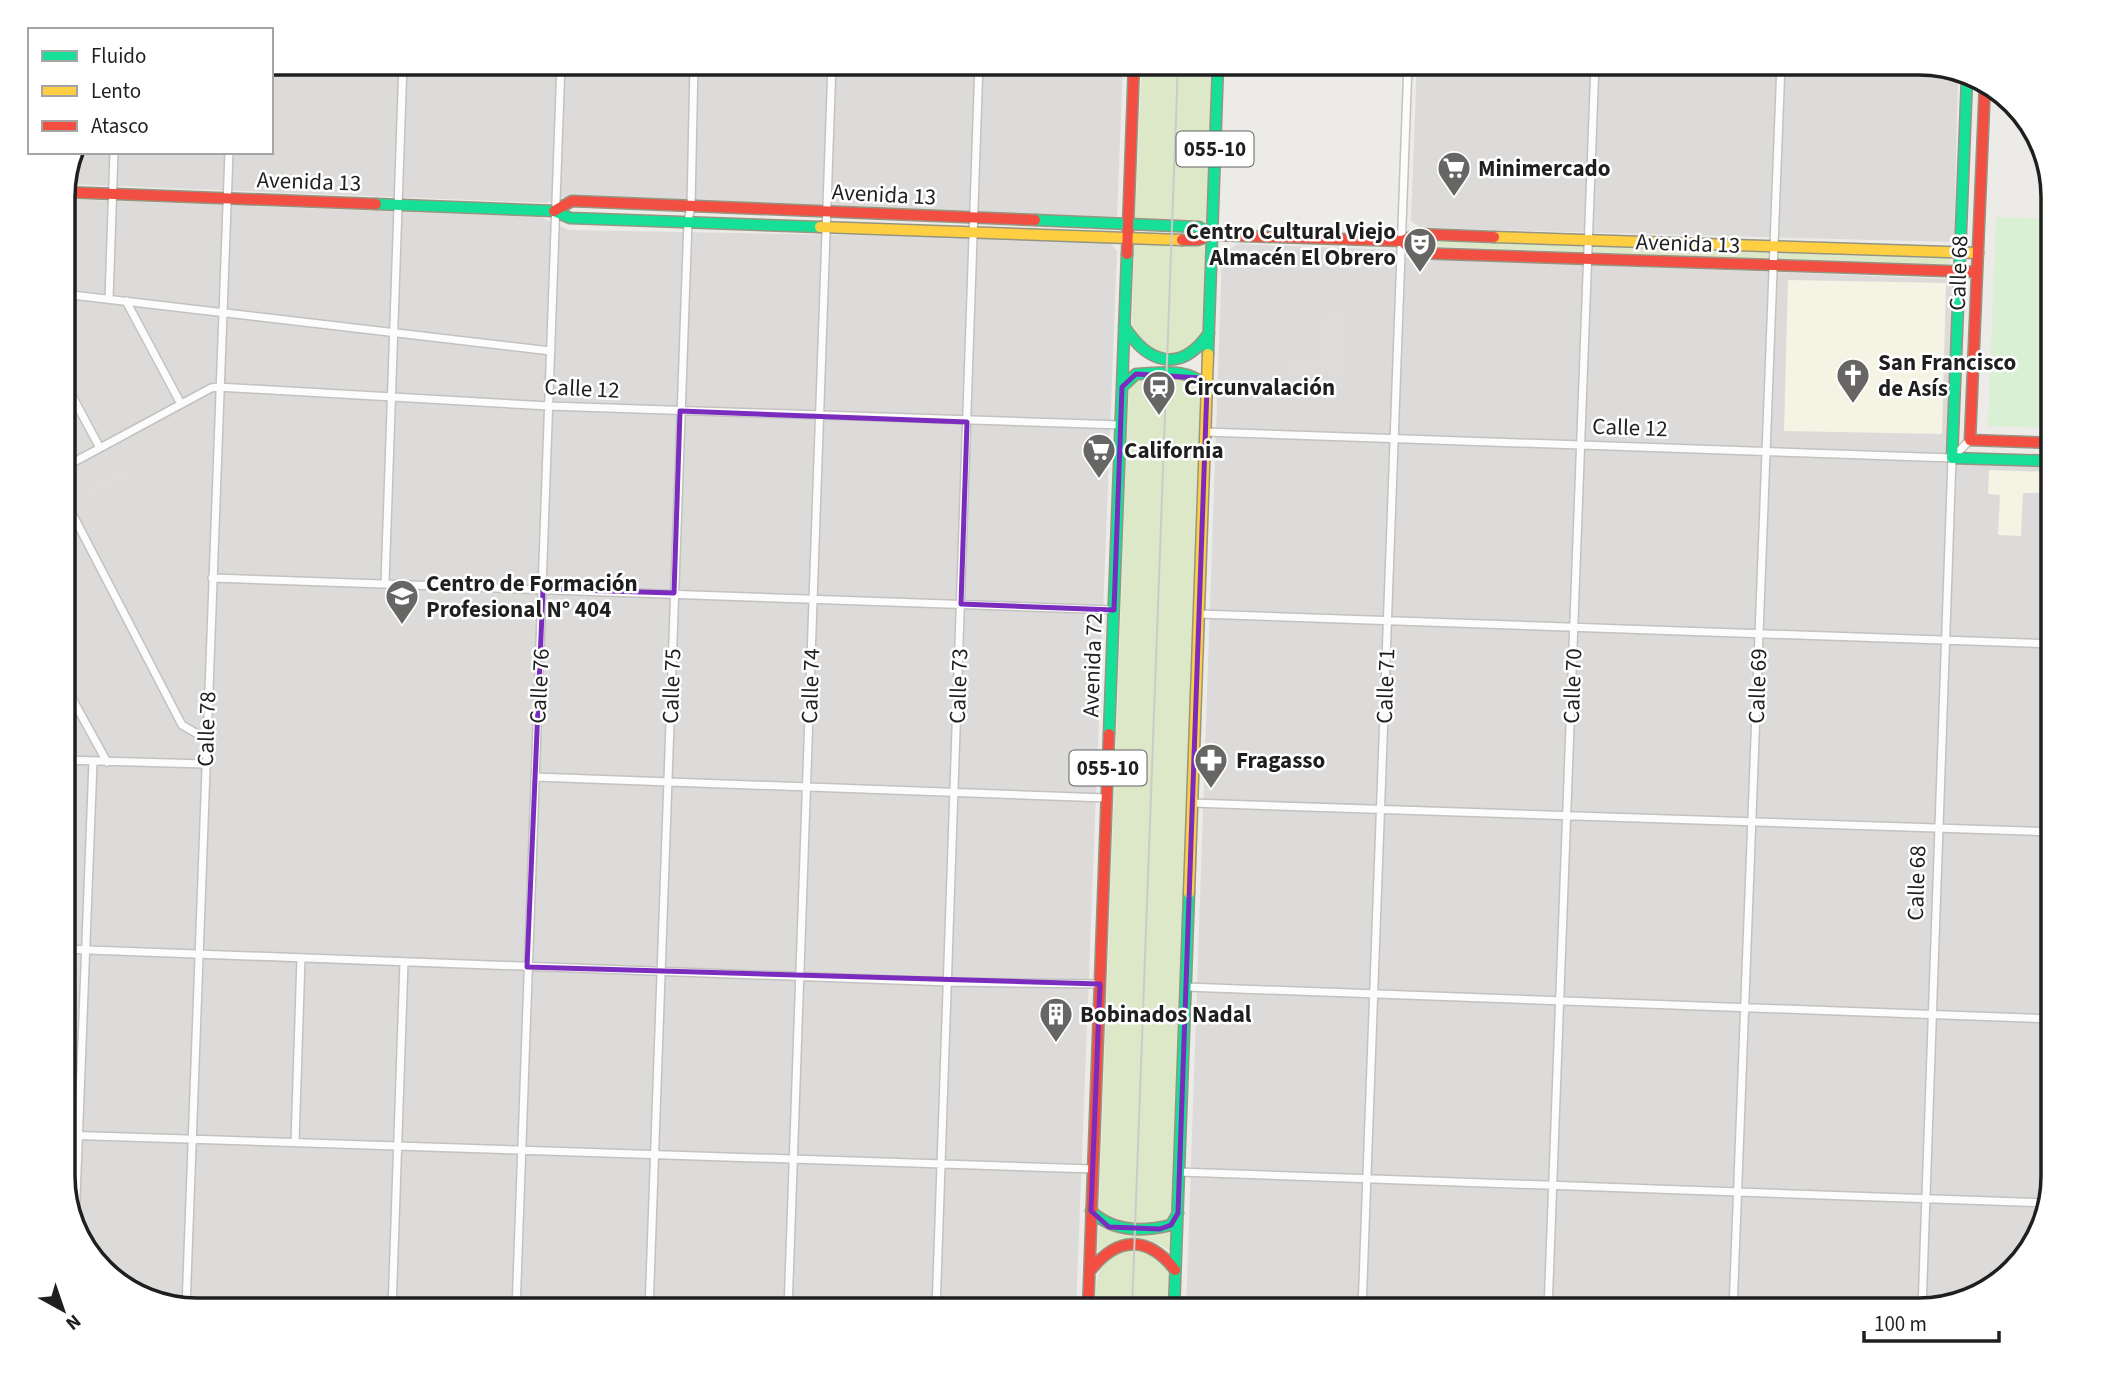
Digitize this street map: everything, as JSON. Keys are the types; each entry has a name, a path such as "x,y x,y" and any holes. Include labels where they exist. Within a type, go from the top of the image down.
{"main road":[{"name":"Avenida 72","path":"1088,1298 1134,75"},
{"name":"055-10","path":"1175,1298 1218,75"},
{"name":"Calle 68","path":"1952,457 1966,85"},
{"name":"Calle 68","path":"1970,440 1985,95"},
{"name":"Avenida 13","path":"76,193 398,203 554,211 570,218 1128,238 1198,240 1212,235 1402,242 1418,234 1978,253"},
{"name":"Avenida 13","path":"554,211 572,201 827,210 1199,228 1212,235"},
{"name":"Avenida 13","path":"1402,242 1415,253 1977,272"},
{"path":"1124,326 1136,347 1145,354 1167,360 1190,354 1209,332"},
{"path":"1122,387 1136,374 1191,374 1201,378 1207,387"},
{"path":"1970,440 2041,443"},
{"name":"Calle 12","path":"1952,457 2041,461"},
{"path":"1091,1211 1099,1222 1109,1227 1160,1228 1171,1225 1178,1213"},
{"path":"1089,1271 1107,1250 1135,1242 1161,1252 1176,1270"}],"street":[{"path":"385,583 403,75"},
{"name":"Calle 76","path":"516,1298 560,75"},
{"name":"Calle 75","path":"649,1298 694,75"},
{"name":"Calle 74","path":"788,1298 832,75"},
{"name":"Calle 73","path":"936,1298 979,75"},
{"name":"Calle 71","path":"1362,1298 1408,75"},
{"name":"Calle 70","path":"1548,1298 1595,75"},
{"name":"Calle 69","path":"1734,1298 1781,75"},
{"path":"109,299 114,154"},
{"name":"Calle 78","path":"186,1297 218,387 229,154"},
{"path":"76,295 551,351"},
{"path":"126,301 181,404"},
{"name":"Calle 12","path":"76,461 218,387 550,406 967,422 1121,425"},
{"path":"76,403 100,448"},
{"name":"Calle 12","path":"1205,432 1952,457"},
{"path":"1952,457 1970,440"},
{"name":"Calle 68","path":"1922,1298 1952,457"},
{"path":"76,521 182,725 206,739"},
{"path":"212,578 1114,610"},
{"path":"1199,614 2041,645"},
{"path":"76,706 107,762"},
{"path":"76,761 205,764"},
{"path":"76,1185 93,762"},
{"path":"535,777 1107,797"},
{"path":"1192,803 2041,832"},
{"path":"76,950 948,982 1100,984"},
{"path":"295,1142 301,958"},
{"path":"393,1298 404,962"},
{"path":"1186,987 1373,996 2041,1018"},
{"path":"78,1136 1093,1169"},
{"path":"1179,1172 2038,1203"}],"highlighted area":[{"path":"1136,374 1201,378 1207,387 1178,1213 1171,1225 1160,1229 1109,1227 1091,1211 1100,984 527,967 543,589 674,593 680,411 967,422 961,604 1114,610 1122,387"}],"shaded area":[{"path":"273,75 1123,75 1117,217 563,197 546,203 77,184 84,154 273,154"},
{"path":"1417,75 1918,75 1958,82 1954,242 1421,228 1411,221"},
{"path":"76,199 541,217 569,230 1108,240 1117,251 1076,1298 198,1298 158,1291 143,1285 117,1267 92,1237 79,1207 76,1183"},
{"path":"1237,244 1394,250 1407,258 1952,279 1949,460 2041,464 2040,1191 2037,1207 2020,1243 1999,1267 1986,1277 1950,1294 1918,1298 1186,1298 1222,255"},
{"path":"1788,280 1946,283 1942,434 1784,431"},
{"path":"1322,306 1348,307 1345,377 1284,375 1284,360 1320,361"},
{"path":"126,464 133,476 90,500 83,488"},
{"path":"1989,470 2041,472 2041,493 2023,493 2021,536 1998,535 2000,495 1988,494"}],"green space":[{"path":"1141,75 1211,75 1208,223 1135,221"},
{"path":"1996,217 2041,219 2041,428 1988,426"},
{"path":"1422,238 1944,256 1950,260 1949,265 1420,246 1416,241"},
{"path":"1134,242 1207,244 1203,330 1187,350 1161,355 1136,338 1132,326"},
{"path":"1137,377 1193,378 1201,383 1173,1216 1164,1225 1108,1223 1099,1213 1129,385"},
{"path":"1099,1227 1133,1232 1172,1230 1171,1252 1153,1242 1134,1238 1115,1242 1097,1252"},
{"path":"1131,1249 1144,1251 1162,1261 1169,1277 1170,1298 1096,1298 1100,1270 1110,1258"}],"tram line":[{"path":"1132,1298 1178,75"}],"traffic: fast":[{"path":"1208,354 1218,75"},
{"path":"1967,86 1952,458 2041,461"},
{"path":"376,204 554,211 570,218 820,227"},
{"path":"1035,220 1199,227 1212,235"},
{"path":"1109,734 1127,254"},
{"path":"1124,326 1143,349 1165,359 1187,355 1209,333"},
{"path":"1122,387 1136,374 1164,372 1191,376 1207,387"},
{"path":"1174,1298 1189,893"},
{"path":"1091,1211 1119,1227 1139,1229 1171,1225 1178,1213"}],"traffic: slow":[{"path":"820,227 1182,240"},
{"path":"1494,237 1978,253"},
{"path":"1189,893 1208,354"}],"traffic: jam":[{"path":"1127,254 1134,75"},
{"path":"1984,95 1970,440 2041,443"},
{"path":"76,192 376,204"},
{"path":"554,211 572,201 1035,220"},
{"path":"1182,240 1198,240 1212,235 1402,241 1418,234 1494,237"},
{"path":"1402,241 1415,253 1977,272"},
{"path":"1088,1298 1109,734"},
{"path":"1090,1271 1111,1251 1133,1244 1154,1250 1175,1270"}],"place":[{"name":"Minimercado","path":"1454,198"},
{"name":"Centro Cultural Viejo Almacén El Obrero","path":"1420,274"},
{"name":"San Francisco de Asís","path":"1853,405"},
{"name":"Circunvalación","path":"1159,417"},
{"name":"California","path":"1099,480"},
{"name":"Centro de Formación Profesional N° 404","path":"402,626"},
{"name":"Fragasso","path":"1211,790"},
{"name":"Bobinados Nadal","path":"1056,1044"}]}
